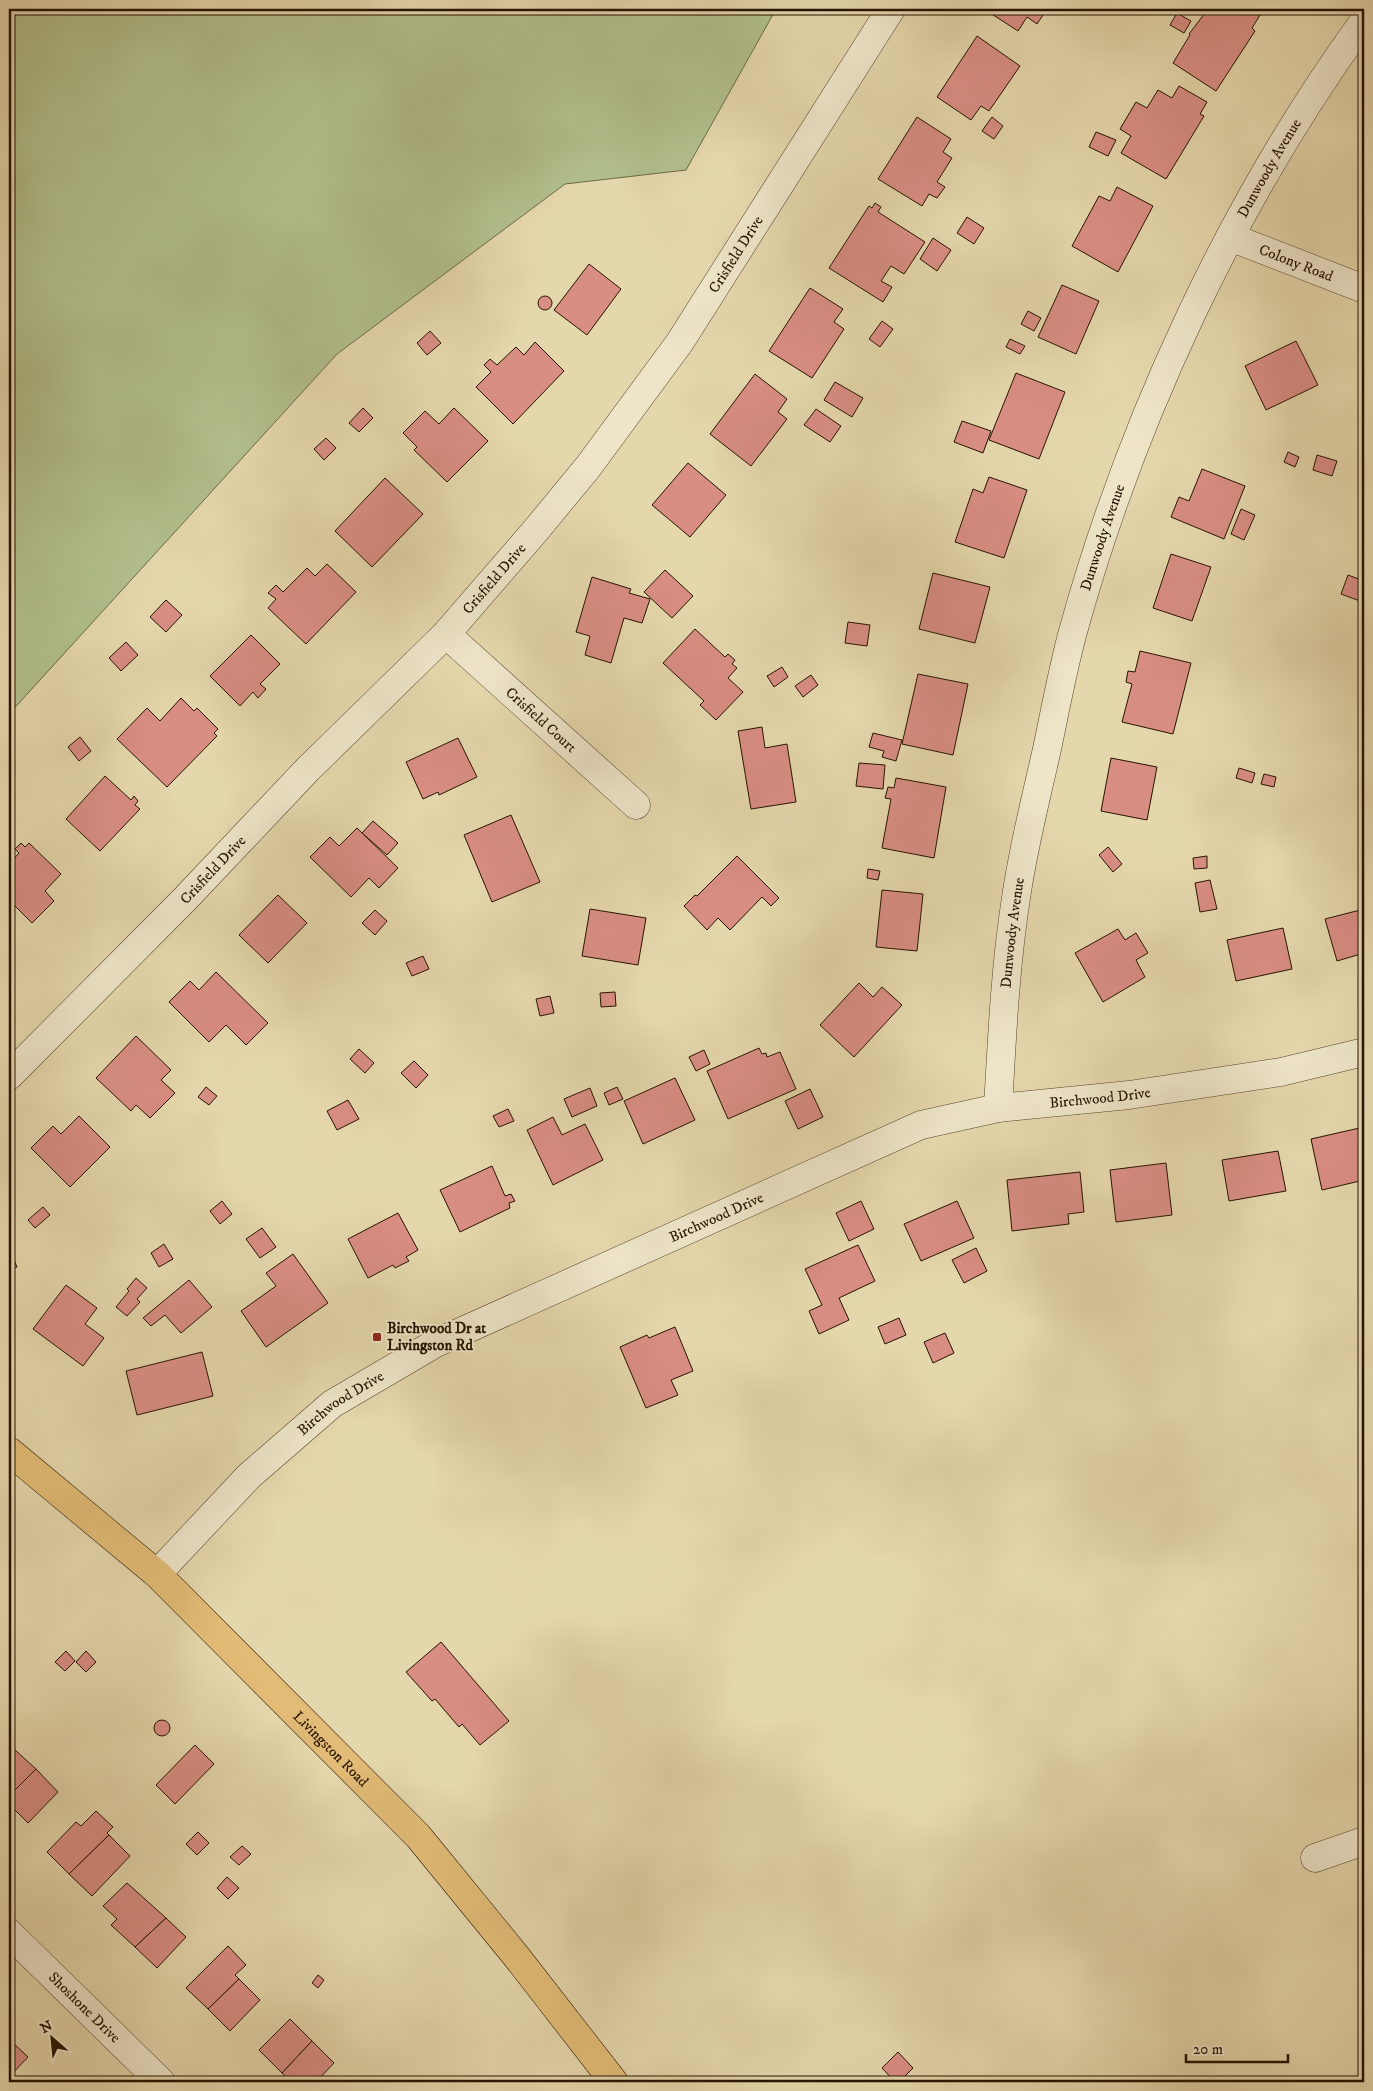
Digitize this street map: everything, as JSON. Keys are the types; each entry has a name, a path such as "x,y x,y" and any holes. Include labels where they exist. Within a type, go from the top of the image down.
{"main road":[{"name":"Livingston Road","path":"9,1451 156,1574 418,1836 516,1956 614,2082"}],"street":[{"name":"Crisfield Drive","path":"9,1076 185,899 308,769 446,634 588,467 680,342 892,9"},
{"name":"Dunwoody Avenue","path":"998,1108 1006,980 1016,896 1072,637 1094,561 1148,411 1230,237 1306,105 1364,21"},
{"name":"Colony Road","path":"1230,237 1364,289"},
{"name":"Crisfield Court","path":"446,634 636,805"},
{"name":"Birchwood Drive","path":"156,1574 249,1476 332,1404 436,1344 921,1125 998,1108 1128,1095 1282,1072 1364,1052"},
{"path":"1315,1858 1364,1841"},
{"name":"Shoshone Drive","path":"9,1933 161,2082"}],"green space":[{"path":"9,9 776,9 686,170 565,184 337,354 9,714"}],"building":[{"path":"984,9 1047,9 1037,24 1027,17 1018,31"},
{"path":"1208,9 1250,9 1260,15 1252,28 1255,31 1216,91 1173,63 1189,34"},
{"path":"1177,13 1191,21 1184,33 1170,25"},
{"path":"977,36 1020,66 989,111 981,106 971,120 937,97"},
{"path":"1179,86 1207,102 1200,114 1204,116 1166,179 1121,153 1131,136 1120,129 1136,102 1147,108 1158,90 1172,98"},
{"path":"917,117 951,139 943,152 952,158 937,182 945,187 937,198 929,194 922,206 878,179"},
{"path":"992,117 1003,126 994,139 982,131"},
{"path":"1096,132 1116,140 1108,156 1089,147"},
{"path":"1117,187 1153,206 1118,272 1072,246 1099,196 1110,201"},
{"path":"875,203 881,207 878,212 925,242 904,274 891,266 881,281 892,287 883,302 829,268 869,206 872,208"},
{"path":"967,217 984,228 974,244 957,233"},
{"path":"933,238 951,250 937,271 920,259"},
{"path":"589,264 621,289 587,335 554,310"},
{"path":"1062,285 1099,301 1076,354 1038,337"},
{"path":"810,288 843,309 834,322 844,329 812,378 769,351"},
{"path":"545,296 550,298 552,303 550,308 545,310 540,308 538,303 540,298"},
{"path":"1028,311 1041,318 1034,331 1021,324"},
{"path":"882,321 893,329 880,347 869,339"},
{"path":"430,331 441,343 427,355 417,343"},
{"path":"1010,339 1025,346 1020,354 1006,347"},
{"path":"1296,341 1318,385 1266,410 1245,366"},
{"path":"535,342 564,371 513,424 476,387 491,372 484,365 490,359 497,365 516,347 524,355"},
{"path":"1016,373 1065,392 1039,459 989,440"},
{"path":"755,374 787,399 778,412 787,419 751,466 710,434"},
{"path":"835,382 863,398 852,417 824,400"},
{"path":"363,408 373,418 359,432 349,423"},
{"path":"454,408 488,441 447,482 414,450 417,447 403,433 425,411 439,424"},
{"path":"816,409 841,426 830,442 804,425"},
{"path":"962,421 991,431 983,453 954,442"},
{"path":"326,438 336,448 324,460 314,449"},
{"path":"1288,452 1299,457 1295,467 1284,462"},
{"path":"1317,455 1337,461 1332,476 1313,470"},
{"path":"688,463 726,495 690,537 652,505"},
{"path":"1202,469 1245,486 1224,539 1171,517 1179,497 1189,501"},
{"path":"989,477 1027,490 1004,558 955,542 973,489 983,493"},
{"path":"385,478 423,514 372,567 335,531"},
{"path":"1241,509 1255,515 1244,540 1231,534"},
{"path":"1171,554 1211,567 1192,621 1153,608"},
{"path":"327,564 356,592 306,644 268,608 276,599 268,593 276,585 283,592 307,568 315,576"},
{"path":"665,570 693,596 672,618 644,592"},
{"path":"933,573 990,587 975,643 919,629"},
{"path":"1348,575 1364,581 1364,590 1360,601 1341,594"},
{"path":"592,577 631,589 629,593 650,599 642,623 624,618 611,663 585,655 590,636 576,632"},
{"path":"166,600 182,615 166,632 150,617"},
{"path":"848,622 870,625 867,646 845,643"},
{"path":"695,629 725,657 728,654 735,660 732,664 737,668 728,678 743,692 716,720 700,705 704,701 663,663"},
{"path":"251,635 280,664 260,684 266,689 258,698 253,692 240,706 210,676"},
{"path":"126,642 138,655 121,671 109,658"},
{"path":"1140,651 1191,663 1173,734 1122,722 1132,684 1126,682 1128,671 1135,672"},
{"path":"782,667 788,677 774,687 767,676"},
{"path":"918,674 968,684 953,755 902,744"},
{"path":"811,675 818,685 803,697 795,686"},
{"path":"181,698 194,711 197,708 218,729 214,733 217,736 167,787 117,739 147,708 160,721"},
{"path":"762,727 765,748 787,744 796,802 751,809 738,731"},
{"path":"873,733 902,740 896,761 882,757 884,751 869,747"},
{"path":"80,737 91,751 79,761 68,747"},
{"path":"458,738 477,777 439,795 438,792 423,799 406,762"},
{"path":"1111,758 1157,767 1147,820 1101,811"},
{"path":"859,763 885,765 883,789 856,786"},
{"path":"1239,768 1255,773 1252,783 1236,778"},
{"path":"1264,774 1276,777 1274,787 1261,784"},
{"path":"105,776 131,800 134,796 138,801 135,805 140,809 100,851 66,819"},
{"path":"896,778 946,787 934,858 882,848 891,799 885,798 888,787 894,788"},
{"path":"511,815 540,882 492,902 464,835"},
{"path":"373,821 398,843 387,855 362,833"},
{"path":"357,828 398,868 379,888 369,878 351,897 310,857 330,837 339,846"},
{"path":"21,843 25,847 29,843 61,874 45,891 54,901 32,923 9,900 9,864 19,853 15,849"},
{"path":"1108,847 1122,864 1113,872 1099,855"},
{"path":"737,856 779,898 771,906 762,897 730,930 718,918 707,930 684,906 695,895 697,896"},
{"path":"1207,856 1207,868 1194,869 1193,858"},
{"path":"868,869 880,871 878,880 867,878"},
{"path":"1210,880 1217,909 1200,912 1195,883"},
{"path":"882,890 923,894 917,951 876,947"},
{"path":"278,895 307,923 268,963 239,935"},
{"path":"590,909 646,918 638,965 582,956"},
{"path":"1364,909 1364,953 1337,961 1325,919"},
{"path":"375,910 387,921 375,935 362,923"},
{"path":"1283,928 1292,969 1236,981 1227,940"},
{"path":"1118,929 1125,940 1136,933 1148,953 1136,960 1145,977 1103,1002 1075,953"},
{"path":"423,956 429,969 412,976 406,963"},
{"path":"216,972 268,1023 246,1045 226,1025 209,1042 169,1002 190,981 199,990"},
{"path":"859,983 873,997 882,987 902,1005 854,1057 820,1025"},
{"path":"615,992 616,1006 601,1007 600,993"},
{"path":"550,996 554,1013 540,1016 536,999"},
{"path":"136,1036 171,1070 161,1080 175,1093 150,1118 136,1105 131,1111 96,1078"},
{"path":"759,1048 762,1054 766,1053 767,1057 780,1052 796,1089 728,1119 707,1071"},
{"path":"359,1049 374,1063 365,1073 350,1059"},
{"path":"704,1050 710,1064 696,1071 689,1057"},
{"path":"414,1061 428,1075 416,1088 401,1073"},
{"path":"675,1078 695,1120 643,1144 624,1101"},
{"path":"206,1087 217,1096 209,1105 198,1097"},
{"path":"617,1087 623,1099 609,1105 604,1093"},
{"path":"590,1088 597,1106 572,1117 564,1099"},
{"path":"810,1089 823,1117 798,1129 785,1101"},
{"path":"348,1100 359,1119 337,1130 327,1111"},
{"path":"508,1109 514,1121 499,1127 493,1116"},
{"path":"79,1116 110,1147 70,1187 31,1148 53,1126 61,1134"},
{"path":"553,1117 562,1135 585,1124 603,1160 553,1185 527,1130"},
{"path":"1364,1127 1364,1180 1322,1190 1311,1139"},
{"path":"1278,1151 1286,1191 1229,1201 1222,1160"},
{"path":"1166,1163 1172,1215 1116,1222 1110,1170"},
{"path":"492,1166 505,1196 511,1194 515,1201 509,1203 510,1208 460,1232 440,1190"},
{"path":"1080,1172 1084,1212 1068,1214 1069,1224 1012,1231 1007,1180"},
{"path":"222,1201 232,1214 220,1224 210,1211"},
{"path":"861,1201 874,1229 849,1241 836,1213"},
{"path":"957,1201 974,1238 921,1261 904,1224"},
{"path":"43,1207 50,1215 35,1228 28,1220"},
{"path":"398,1213 418,1250 406,1257 409,1261 395,1268 393,1265 368,1278 348,1239"},
{"path":"262,1228 276,1247 260,1258 246,1239"},
{"path":"164,1244 173,1259 159,1267 151,1253"},
{"path":"858,1245 875,1281 839,1298 849,1320 819,1334 809,1311 822,1305 805,1269"},
{"path":"9,1248 17,1267 9,1270"},
{"path":"976,1248 987,1271 964,1283 952,1260"},
{"path":"293,1254 328,1303 266,1347 241,1311 276,1286 266,1273"},
{"path":"136,1278 147,1288 137,1299 140,1302 127,1316 116,1307 129,1291 127,1289"},
{"path":"189,1280 212,1307 181,1333 165,1315 151,1326 143,1318"},
{"path":"66,1285 97,1308 85,1324 104,1338 83,1366 33,1329"},
{"path":"899,1318 906,1335 885,1344 878,1327"},
{"path":"675,1327 693,1371 671,1380 678,1395 646,1408 620,1347 647,1335 649,1338"},
{"path":"945,1333 954,1353 933,1363 924,1342"},
{"path":"202,1352 213,1396 137,1415 126,1371"},
{"path":"441,1642 509,1721 480,1745 462,1724 459,1727 435,1699 432,1701 406,1672"},
{"path":"66,1651 75,1661 65,1671 55,1662"},
{"path":"86,1651 96,1662 86,1672 76,1662"},
{"path":"159,1720 165,1720 170,1725 168,1734 159,1736 154,1731 154,1725"},
{"path":"195,1745 214,1764 175,1804 156,1785"},
{"path":"14,1749 36,1769 9,1796 9,1754"},
{"path":"36,1769 58,1792 28,1823 9,1804 9,1796"},
{"path":"96,1811 113,1827 107,1833 109,1835 69,1874 47,1852 76,1822 81,1826"},
{"path":"198,1832 209,1843 197,1855 186,1844"},
{"path":"109,1835 130,1856 92,1896 69,1874"},
{"path":"242,1846 251,1854 239,1865 230,1857"},
{"path":"227,1877 239,1888 228,1899 217,1888"},
{"path":"127,1883 166,1918 135,1947 111,1925 117,1919 103,1906"},
{"path":"166,1918 186,1937 157,1968 135,1947"},
{"path":"228,1946 246,1965 235,1975 239,1979 208,2009 186,1988"},
{"path":"318,1975 324,1980 318,1988 312,1983"},
{"path":"239,1979 260,2000 230,2031 208,2009"},
{"path":"290,2019 312,2041 282,2073 259,2050"},
{"path":"9,2039 28,2057 9,2077"},
{"path":"312,2041 334,2063 316,2082 291,2082 282,2073"},
{"path":"898,2052 913,2068 899,2082 895,2082 882,2068"}],"place":[{"name":"Birchwood Dr at Livingston Rd","path":"377,1337"}]}
